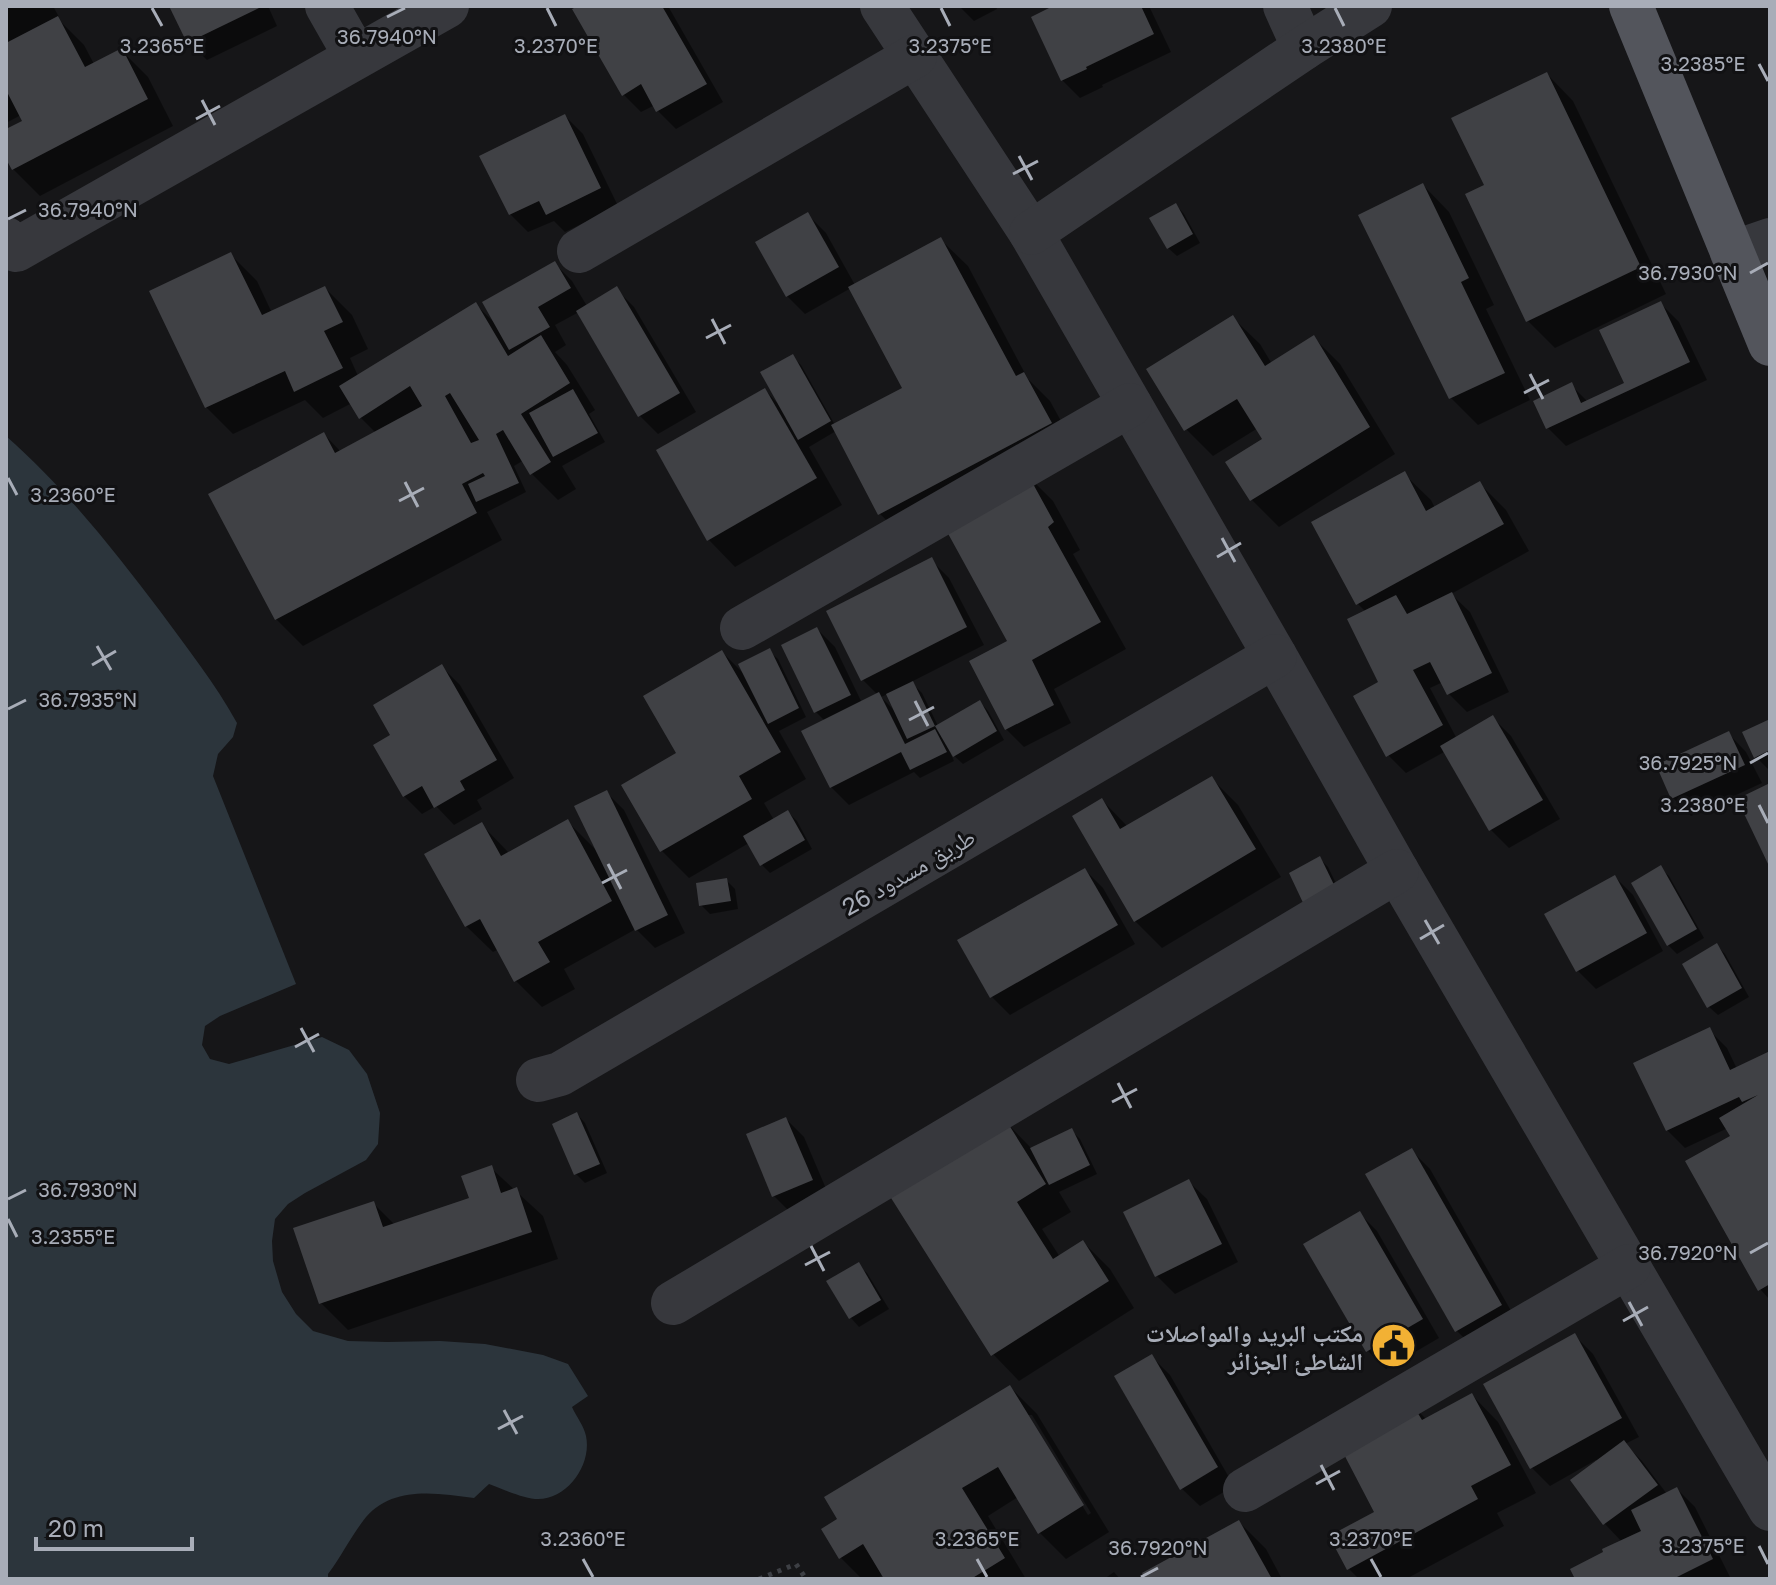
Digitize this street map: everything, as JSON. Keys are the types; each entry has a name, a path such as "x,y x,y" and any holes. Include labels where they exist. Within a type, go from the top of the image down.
{"main road":[{"path":"1631,6 1751,247 1770,344"}],"street":[{"path":"327,6 356,57"},
{"path":"11,244 447,6"},
{"path":"882,6 1031,233 1397,871 1770,1509"},
{"path":"1285,6 1304,48"},
{"path":"1031,233 1370,6"},
{"path":"579,251 915,56"},
{"path":"742,628 1130,405"},
{"name":"طريق مسدود 26","path":"538,1080 560,1074 1275,656"},
{"path":"673,1303 1397,871"},
{"path":"1245,1490 1629,1266"}],"path":[{"path":"759,1579 796,1564 806,1579"}],"shaded area":[{"path":"6,436 68,498 106,542 200,666 237,723 233,737 218,754 213,776 296,984 220,1016 205,1026 202,1045 210,1059 229,1064 322,1037 349,1050 367,1074 380,1113 378,1144 366,1160 288,1204 275,1219 273,1261 282,1292 296,1314 313,1331 348,1341 485,1344 543,1355 568,1364 588,1396 572,1407 585,1432 587,1447 576,1478 559,1493 533,1499 489,1484 474,1498 414,1494 386,1502 363,1521 328,1574 328,1579 6,1579"}],"building":[{"path":"169,6 263,6 187,43"},
{"path":"578,6 662,6 707,84 656,112 641,84 622,96 572,9"},
{"path":"1053,6 1141,6 1154,34 1061,81 1031,17"},
{"path":"58,16 85,67 122,48 148,99 12,170 6,159 6,129 22,121 6,90 6,43"},
{"path":"1547,72 1641,267 1526,322 1465,194 1484,185 1451,118"},
{"path":"565,114 601,188 546,215 539,201 509,215 479,156"},
{"path":"1423,183 1469,278 1461,282 1505,373 1449,399 1358,215"},
{"path":"1176,203 1193,234 1167,249 1149,218"},
{"path":"808,212 839,267 786,297 755,242"},
{"path":"941,237 1016,376 1024,372 1052,423 878,515 831,425 902,388 848,287"},
{"path":"231,252 262,315 325,286 343,322 324,331 343,368 294,392 285,371 205,408 149,291"},
{"path":"555,261 571,288 538,307 550,327 509,350 482,302"},
{"path":"617,286 680,393 638,417 576,311"},
{"path":"1661,301 1690,362 1546,429 1533,401 1572,382 1581,403 1624,383 1599,330"},
{"path":"476,302 508,356 541,335 570,383 521,414 551,462 530,475 503,430 496,434 519,483 476,502 468,484 485,476 483,473 462,484 477,513 275,620 208,494 324,432 335,453 422,406 410,386 359,419 339,386","holes":["450,393 479,440 471,443 445,396"]},
{"path":"1233,315 1265,366 1314,335 1370,427 1250,501 1225,462 1262,439 1237,399 1184,431 1146,369"},
{"path":"793,354 831,421 798,440 760,372"},
{"path":"765,388 817,478 707,541 656,450"},
{"path":"573,389 598,433 553,457 529,413"},
{"path":"1026,471 1054,522 1048,527 1101,622 1032,660 1054,705 1005,730 969,661 1007,641 940,519"},
{"path":"1405,471 1426,511 1480,481 1504,524 1356,605 1311,522"},
{"path":"932,557 967,627 861,681 826,611"},
{"path":"1452,592 1492,673 1447,695 1430,662 1413,670 1443,725 1386,757 1353,696 1378,682 1347,619 1396,595 1407,614"},
{"path":"817,627 851,695 814,713 781,645"},
{"path":"770,648 799,708 768,724 738,664"},
{"path":"722,650 781,752 739,776 752,799 660,852 621,785 676,753 643,696"},
{"path":"442,664 497,760 460,781 465,790 434,808 422,786 403,797 373,745 390,735 373,705"},
{"path":"913,681 935,726 907,739 886,694"},
{"path":"879,692 905,744 935,729 947,752 910,770 901,752 830,788 801,731"},
{"path":"980,700 997,731 953,757 935,726"},
{"path":"1493,715 1543,800 1489,831 1440,746"},
{"path":"1770,719 1770,750 1754,758 1742,732"},
{"path":"1729,731 1745,765 1671,799 1656,765"},
{"path":"1212,776 1256,849 1134,922 1072,816 1102,798 1120,829"},
{"path":"1770,783 1770,868 1737,799"},
{"path":"607,790 668,915 635,931 574,806"},
{"path":"788,810 805,840 760,866 743,836"},
{"path":"568,819 612,901 538,942 550,962 514,982 480,919 465,927 424,854 482,822 501,856"},
{"path":"1320,856 1338,893 1306,909 1289,873"},
{"path":"1661,865 1697,929 1667,946 1631,883"},
{"path":"1085,868 1118,925 990,998 957,940"},
{"path":"1615,875 1647,933 1576,972 1544,914"},
{"path":"727,878 731,901 699,906 696,883"},
{"path":"1717,943 1742,988 1707,1008 1682,964"},
{"path":"1710,1027 1730,1070 1770,1051 1770,1284 1758,1291 1685,1161 1730,1136 1719,1118 1758,1095 1742,1102 1739,1097 1666,1131 1633,1063"},
{"path":"577,1112 600,1164 574,1175 552,1124"},
{"path":"786,1117 813,1180 772,1197 746,1134"},
{"path":"1004,1117 1046,1184 1017,1202 1053,1259 1083,1240 1109,1281 991,1356 886,1190"},
{"path":"1072,1128 1090,1165 1049,1185 1030,1148"},
{"path":"1412,1148 1502,1305 1455,1332 1365,1174"},
{"path":"492,1165 501,1193 517,1187 532,1232 319,1304 293,1228 374,1201 383,1227 469,1198 461,1176"},
{"path":"1189,1179 1222,1244 1155,1277 1123,1212"},
{"path":"1360,1211 1423,1319 1366,1352 1303,1244"},
{"path":"859,1262 881,1300 849,1319 826,1281"},
{"path":"1575,1333 1622,1418 1530,1469 1483,1384"},
{"path":"1152,1354 1218,1467 1180,1490 1114,1376"},
{"path":"1010,1385 1084,1505 1038,1534 998,1467 962,1488 1005,1558 971,1579 884,1579 863,1544 839,1559 821,1529 837,1519 824,1497"},
{"path":"1472,1393 1511,1465 1471,1486 1478,1499 1347,1570 1329,1536 1374,1512 1337,1441 1411,1402 1422,1420"},
{"path":"1624,1440 1658,1485 1603,1525 1570,1480"},
{"path":"1677,1487 1713,1559 1673,1579 1575,1579 1570,1569 1603,1552 1602,1549 1641,1531 1631,1510"},
{"path":"1239,1520 1272,1579 1146,1579 1142,1573"}],"place":[{"name":"مكتب البريد والمواصلات الشاطئ الجزائر","path":"1394,1346"}]}
